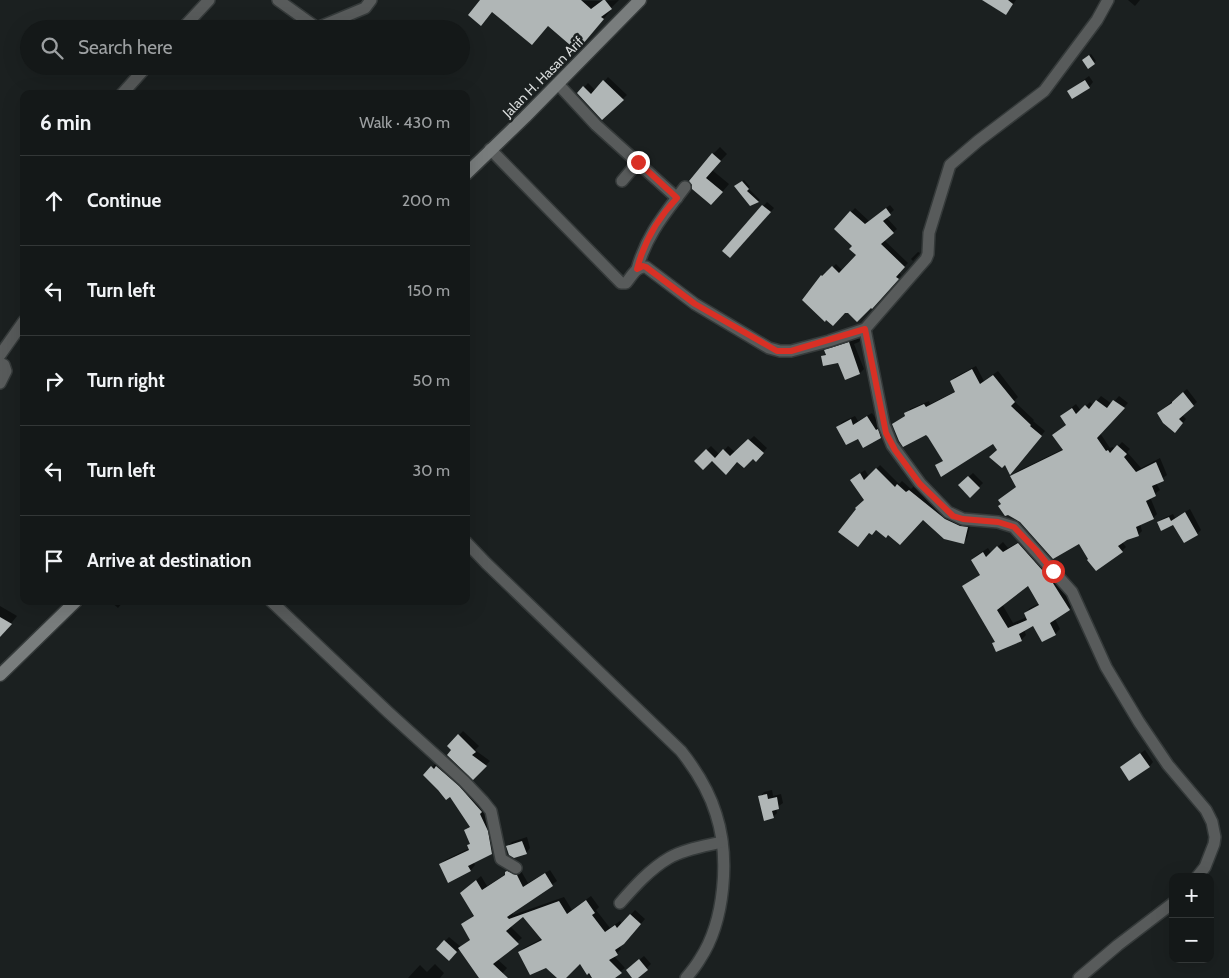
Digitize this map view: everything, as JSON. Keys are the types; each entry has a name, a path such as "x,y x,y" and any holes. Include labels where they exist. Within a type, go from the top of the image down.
{"main road":[{"name":"Jalan H. Hasan Arif","path":"470,170 640,0"},
{"path":"0,675 72,605"}],"street":[{"path":"190,20 209,0"},
{"path":"278,0 306,20"},
{"path":"336,20 365,8 371,0"},
{"path":"637,269 643,266 646,267 695,304 777,351 791,351 865,329 926,259 929,232 950,165 978,140 1044,91 1097,20 1108,0"},
{"path":"126,90 140,75"},
{"path":"558,84 596,125 677,198"},
{"path":"490,149 621,283 626,283 637,269 647,240 670,205 685,187"},
{"path":"622,182 638,162"},
{"path":"0,355 20,327"},
{"path":"865,329 884,425 889,440 920,484 953,516 963,519 998,522 1014,527 1072,592 1106,667 1139,722 1168,765 1206,810 1212,822 1215,837 1214,844 1205,867 1200,873"},
{"path":"0,363 4,365 6,371 0,383"},
{"path":"470,546 681,751 701,779 716,814 718,843 724,867 719,911 709,942 701,959 686,978"},
{"path":"275,605 483,801 491,811 501,858 516,868"},
{"path":"620,903 636,884 670,857 718,843"},
{"path":"1079,978 1169,906"}],"building":[{"path":"480,0 581,0 591,9 605,0 612,9 601,17 604,19 577,51 548,26 532,45 492,12 481,26 468,15"},
{"path":"982,0 1008,0 1013,4 1006,15"},
{"path":"1089,55 1095,64 1088,69 1082,60"},
{"path":"603,80 624,100 602,120 577,93 583,86 591,94"},
{"path":"1085,80 1090,88 1072,99 1067,91"},
{"path":"712,153 721,161 706,178 723,192 711,205 692,189 689,181"},
{"path":"742,181 749,189 747,191 759,202 750,206 734,186"},
{"path":"762,205 771,212 730,258 722,251"},
{"path":"886,208 891,215 883,221 894,233 881,244 905,267 896,277 899,279 872,309 857,322 848,313 845,313 833,326 826,320 825,322 802,300 821,275 832,266 839,273 856,255 849,249 852,246 834,229 850,211 865,224"},
{"path":"849,342 860,374 845,380 838,363 823,366 821,356 826,355 824,350"},
{"path":"972,369 980,384 993,375 1015,402 1011,406 1042,436 1010,475 1005,465 1002,468 989,457 997,450 993,444 941,477 935,465 943,461 928,437 926,435 903,447 892,424 905,416 904,413 924,404 926,407 955,392 950,381"},
{"path":"1183,392 1194,406 1179,419 1183,423 1175,433 1163,423 1157,413 1172,403"},
{"path":"1096,400 1107,408 1113,400 1125,408 1097,438 1106,451 1108,450 1110,453 1117,445 1127,454 1124,457 1136,472 1156,462 1164,481 1152,486 1156,496 1146,501 1154,519 1136,527 1139,536 1127,540 1118,546 1123,552 1096,571 1087,560 1079,544 1053,559 1020,522 1008,515 1005,516 998,506 1001,504 998,500 1016,487 1010,476 1063,450 1052,435 1066,425 1060,416 1072,408 1076,414 1085,405 1089,409"},
{"path":"867,416 876,430 878,429 881,438 863,448 858,439 846,445 836,427 851,419 853,425"},
{"path":"748,439 764,453 756,462 753,459 744,468 737,462 726,475 712,461 703,470 694,461 706,449 715,458 723,449 730,456"},
{"path":"876,468 895,487 897,484 906,492 909,490 945,519 960,526 968,527 964,544 944,539 923,520 900,545 888,535 886,538 876,530 872,535 869,533 858,547 838,532 855,508 864,500 850,480 860,473 864,480"},
{"path":"968,476 980,488 970,498 958,485"},
{"path":"1185,512 1198,535 1184,543 1173,525 1161,531 1157,522 1169,517 1171,521"},
{"path":"1018,543 1051,580 1070,610 1050,623 1056,635 1042,642 1033,626 1019,634 1022,641 996,652 992,643 995,642 962,586 980,575 971,560 983,552 986,557 997,546 1003,552","holes":["1028,586 1039,605 1024,613 1027,620 1008,628 997,610"]},
{"path":"0,617 12,624 0,637"},
{"path":"458,734 476,752 472,755 487,766 473,780 447,755 451,750 447,746"},
{"path":"1140,753 1150,767 1129,781 1120,767"},
{"path":"431,766 434,769 436,766 459,786 482,812 480,814 488,831 492,854 468,866 471,871 448,883 439,864 469,850 467,845 470,844 464,830 470,827 450,797 446,800 423,775"},
{"path":"767,794 768,799 777,797 779,809 772,811 774,818 764,821 758,796"},
{"path":"522,841 527,854 514,858 509,855 506,846"},
{"path":"507,871 517,875 523,887 545,873 553,886 507,917 509,919 559,901 567,914 586,900 595,913 592,915 605,932 615,925 617,928 630,914 641,924 624,944 615,950 618,955 609,960 622,973 615,978 592,978 589,973 587,975 580,964 566,978 557,978 546,968 530,975 518,952 542,940 523,917 506,931 519,944 493,964 508,978 479,978 458,948 470,940 461,924 474,916 460,893 476,880 482,890 505,875"},
{"path":"444,940 457,952 449,961 436,949"},
{"path":"639,959 648,970 638,978 632,978 626,970"}],"route":[{"path":"638,162 677,198 670,205 647,240 637,269 643,266 646,267 695,304 772,350 791,351 865,329 886,433 895,450 920,484 953,516 976,521 998,522 1014,527 1021,532 1053,571"}]}
